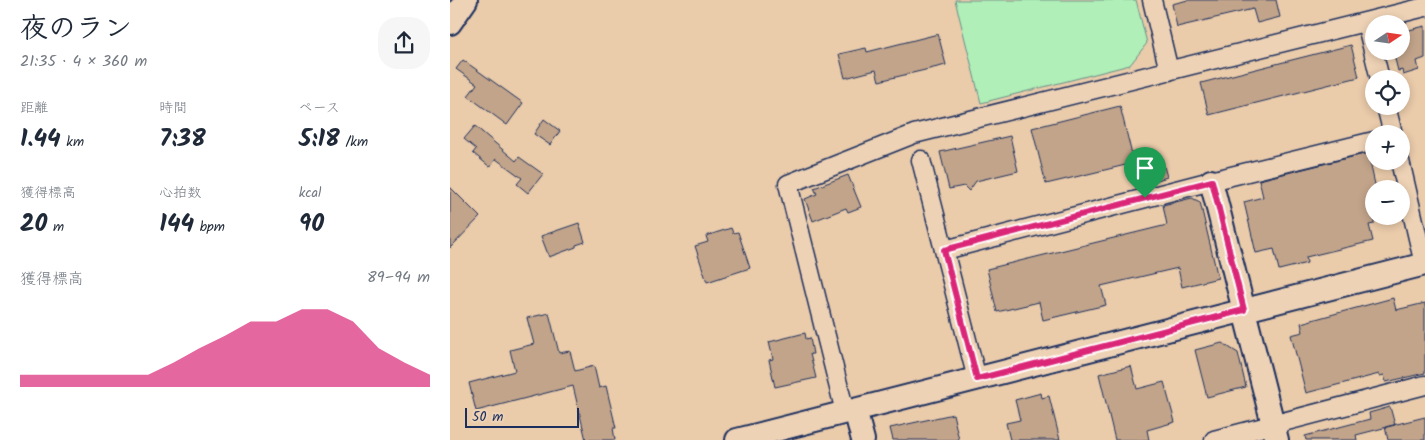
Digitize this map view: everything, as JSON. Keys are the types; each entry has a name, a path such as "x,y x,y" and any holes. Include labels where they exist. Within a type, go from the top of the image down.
{"street":[{"path":"450,23 466,0"},
{"path":"1152,0 1169,71"},
{"path":"1380,15 1396,7 1425,7"},
{"path":"863,440 850,411 788,184 914,134 1365,22"},
{"path":"944,250 1365,143"},
{"path":"921,160 977,379"},
{"path":"737,440 1424,264 1402,170"},
{"path":"1212,181 1275,433"},
{"path":"1214,440 1275,433 1425,385"}],"green space":[{"path":"955,0 1136,0 1147,43 1130,65 981,103"}],"building":[{"path":"1188,0 1276,0 1280,17 1257,23 1253,9 1177,27 1172,4"},
{"path":"1425,26 1425,58 1417,61 1419,70 1410,73 1410,70 1398,70 1395,60 1410,60 1410,30"},
{"path":"938,34 946,65 879,81 876,70 845,78 839,54 866,48 867,52"},
{"path":"1351,45 1359,77 1209,115 1201,83"},
{"path":"463,60 523,103 507,125 468,96 477,84 456,69"},
{"path":"1120,106 1134,163 1046,184 1032,128"},
{"path":"544,119 560,131 550,145 534,134"},
{"path":"475,126 516,161 519,157 543,174 528,193 517,184 522,178 496,159 490,167 473,153 476,149 464,139"},
{"path":"1010,136 1018,171 976,181 969,191 964,186 949,189 940,152"},
{"path":"1365,154 1365,170 1372,170 1374,180 1365,180 1365,225 1369,225 1373,241 1306,257 1307,263 1279,270 1274,249 1256,253 1244,202 1263,197 1259,180"},
{"path":"1162,159 1167,177 1151,182 1146,164"},
{"path":"848,175 861,207 848,212 846,208 813,221 805,199 817,194 814,188"},
{"path":"450,187 480,217 450,248"},
{"path":"1192,198 1200,202 1218,278 1182,287 1178,268 1101,286 1106,305 1043,320 1039,302 997,312 987,269 1167,225 1163,205"},
{"path":"579,223 585,242 549,257 541,236"},
{"path":"731,228 733,233 738,232 750,268 707,282 695,246 708,242 706,236"},
{"path":"1393,298 1396,310 1425,303 1425,373 1386,382 1384,375 1380,376 1379,374 1306,393 1291,335 1303,332 1301,323"},
{"path":"549,313 559,353 570,351 575,371 594,366 599,388 606,386 616,428 613,428 615,440 586,440 573,386 476,411 469,383 515,371 510,350 534,344 527,318"},
{"path":"805,333 806,339 810,338 813,354 810,354 816,378 775,387 769,360 773,359 769,342"},
{"path":"1222,343 1238,353 1246,387 1207,397 1195,350"},
{"path":"1131,366 1137,389 1164,382 1175,422 1147,430 1149,440 1115,440 1099,374"},
{"path":"1041,393 1042,398 1049,396 1060,440 1010,440 1006,423 1020,420 1015,400"},
{"path":"1390,407 1395,425 1356,435 1357,440 1306,440 1305,436 1370,419 1369,413"},
{"path":"953,414 959,440 893,440 890,428"},
{"path":"1425,417 1425,440 1388,440 1385,427"}],"route":[{"path":"1212,181 1244,310 977,379 944,250 1145,198 1212,181"}]}
